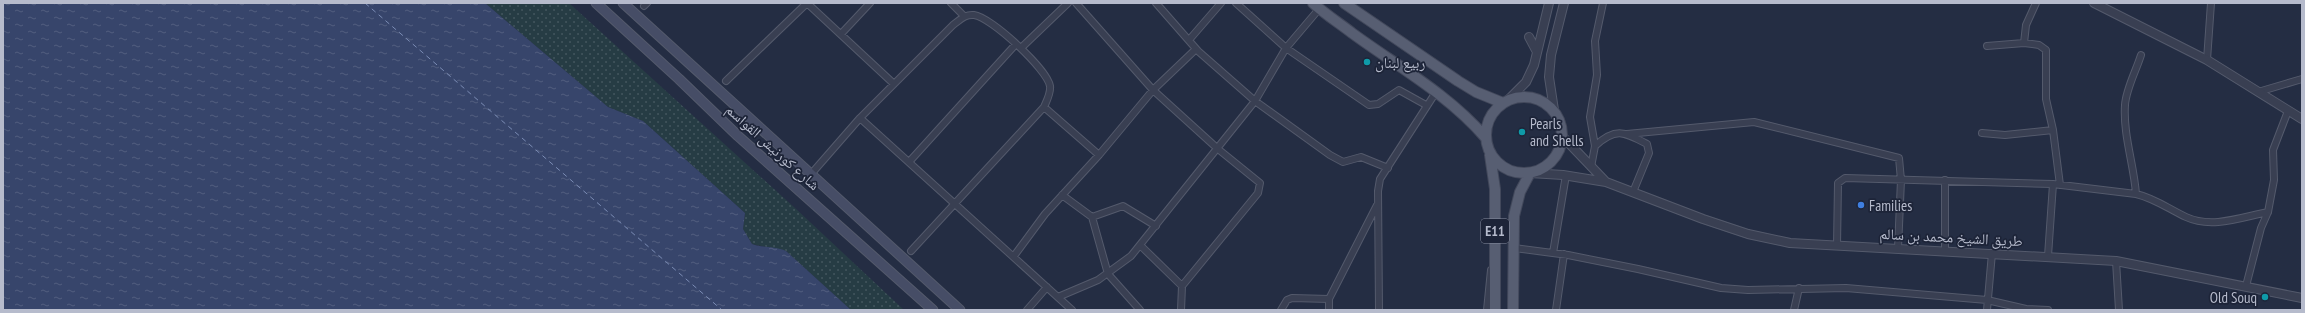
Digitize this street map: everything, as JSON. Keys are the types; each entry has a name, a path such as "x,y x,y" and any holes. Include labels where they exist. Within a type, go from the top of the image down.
{"main road":[{"name":"شارع كورنيش القواسم","path":"596,3 679,79 738,136 933,310"},
{"name":"شارع كورنيش القواسم","path":"623,3 812,173 960,310"},
{"path":"1344,3 1476,92 1505,101"},
{"path":"1316,6 1436,92 1470,119 1486,137"},
{"path":"1520,96 1533,97 1544,102 1554,110 1559,118 1562,136 1556,156 1540,170 1530,173 1518,173 1507,170 1497,163 1490,153 1486,137 1489,118 1505,101 1520,96"},
{"name":"E11","path":"1490,153 1495,189 1495,310"},
{"name":"E11","path":"1513,310 1514,216 1520,192 1530,173"}],"street":[{"path":"726,82 807,3 894,84"},
{"path":"841,34 870,3"},
{"path":"952,3 964,16"},
{"path":"910,162 1019,46 1068,3"},
{"path":"1076,3 1153,90 1218,149 1258,180 1260,188 1258,193 1182,286 1181,310"},
{"path":"1156,3 1196,49 1255,101 1343,162 1361,157 1388,168"},
{"path":"1188,40 1221,3"},
{"path":"1236,3 1286,48 1369,105 1378,104 1399,90 1426,105"},
{"path":"1505,101 1526,82 1537,52 1549,3"},
{"path":"1554,110 1549,76 1551,55 1564,3"},
{"path":"1591,167 1595,146 1590,116 1597,75 1595,41 1603,3"},
{"path":"2024,43 2026,25 2036,3"},
{"path":"2094,3 2206,60 2302,119"},
{"path":"2206,60 2211,3"},
{"path":"1058,297 1108,274 1141,246 1255,101 1286,48 1316,6"},
{"path":"812,173 860,118 964,16 977,15 998,29 1019,46 1045,75 1050,86 1048,98 1044,106 911,250"},
{"path":"1529,37 1537,52"},
{"path":"1987,46 2024,43 2039,45 2046,50 2046,99 2053,130 2060,185"},
{"path":"1014,256 1045,214 1099,155 1153,90 1196,49"},
{"path":"2136,194 2134,171 2126,132 2125,104 2141,55"},
{"path":"2258,92 2302,79"},
{"path":"1379,310 1378,203 1380,179 1426,105 1436,92"},
{"path":"1044,106 1099,155"},
{"path":"2246,286 2261,228 2268,212 2274,180 2273,150 2288,111"},
{"path":"860,118 1072,310"},
{"path":"1595,146 1612,133 1627,134 1754,122 1898,158 1901,180 1898,248"},
{"path":"1982,133 2005,134 2053,130"},
{"path":"1627,134 1647,144 1649,149 1633,192"},
{"name":"طريق الشيخ محمد بن سالم","path":"1562,136 1606,182"},
{"name":"طريق الشيخ محمد بن سالم","path":"1530,173 1566,175 1606,182 1703,219 1748,234 1790,243 2048,256 2116,261 2302,298"},
{"path":"1553,253 1566,175"},
{"path":"1837,246 1838,183 1841,179 1945,180 2053,184 2136,194 2148,197 2187,218 2206,223 2216,223 2268,212"},
{"path":"1945,180 1945,252"},
{"path":"2048,256 2053,184"},
{"path":"1062,195 1092,217 1108,274 1140,310"},
{"path":"1330,310 1330,299 1378,203"},
{"path":"1092,217 1122,206 1156,226"},
{"path":"1487,310 1495,232"},
{"path":"1141,246 1182,286"},
{"path":"1514,248 1564,254 1721,288 1748,290 1846,288 1987,300 2026,308 2048,310"},
{"path":"1987,310 1992,253"},
{"path":"1556,310 1564,254"},
{"path":"2116,261 2119,310"},
{"path":"1027,310 1047,286"},
{"path":"1794,310 1799,288"},
{"path":"1281,310 1287,300 1292,298 1330,299"}],"shaded area":[{"path":"485,3 569,3 795,208 904,310 851,310 786,251 752,244 743,229 745,213 643,121 608,107"}],"water":[{"path":"3,3 485,3 608,107 643,121 745,213 743,229 752,244 778,248 786,251 851,310 3,310"}],"ferry route":[{"path":"365,3 722,310"}],"place":[{"name":"ربيع لبنان","path":"1367,62"},
{"name":"Pearls and Shells","path":"1522,132"},
{"name":"Families","path":"1861,205"},
{"name":"Old Souq","path":"2265,297"}]}
